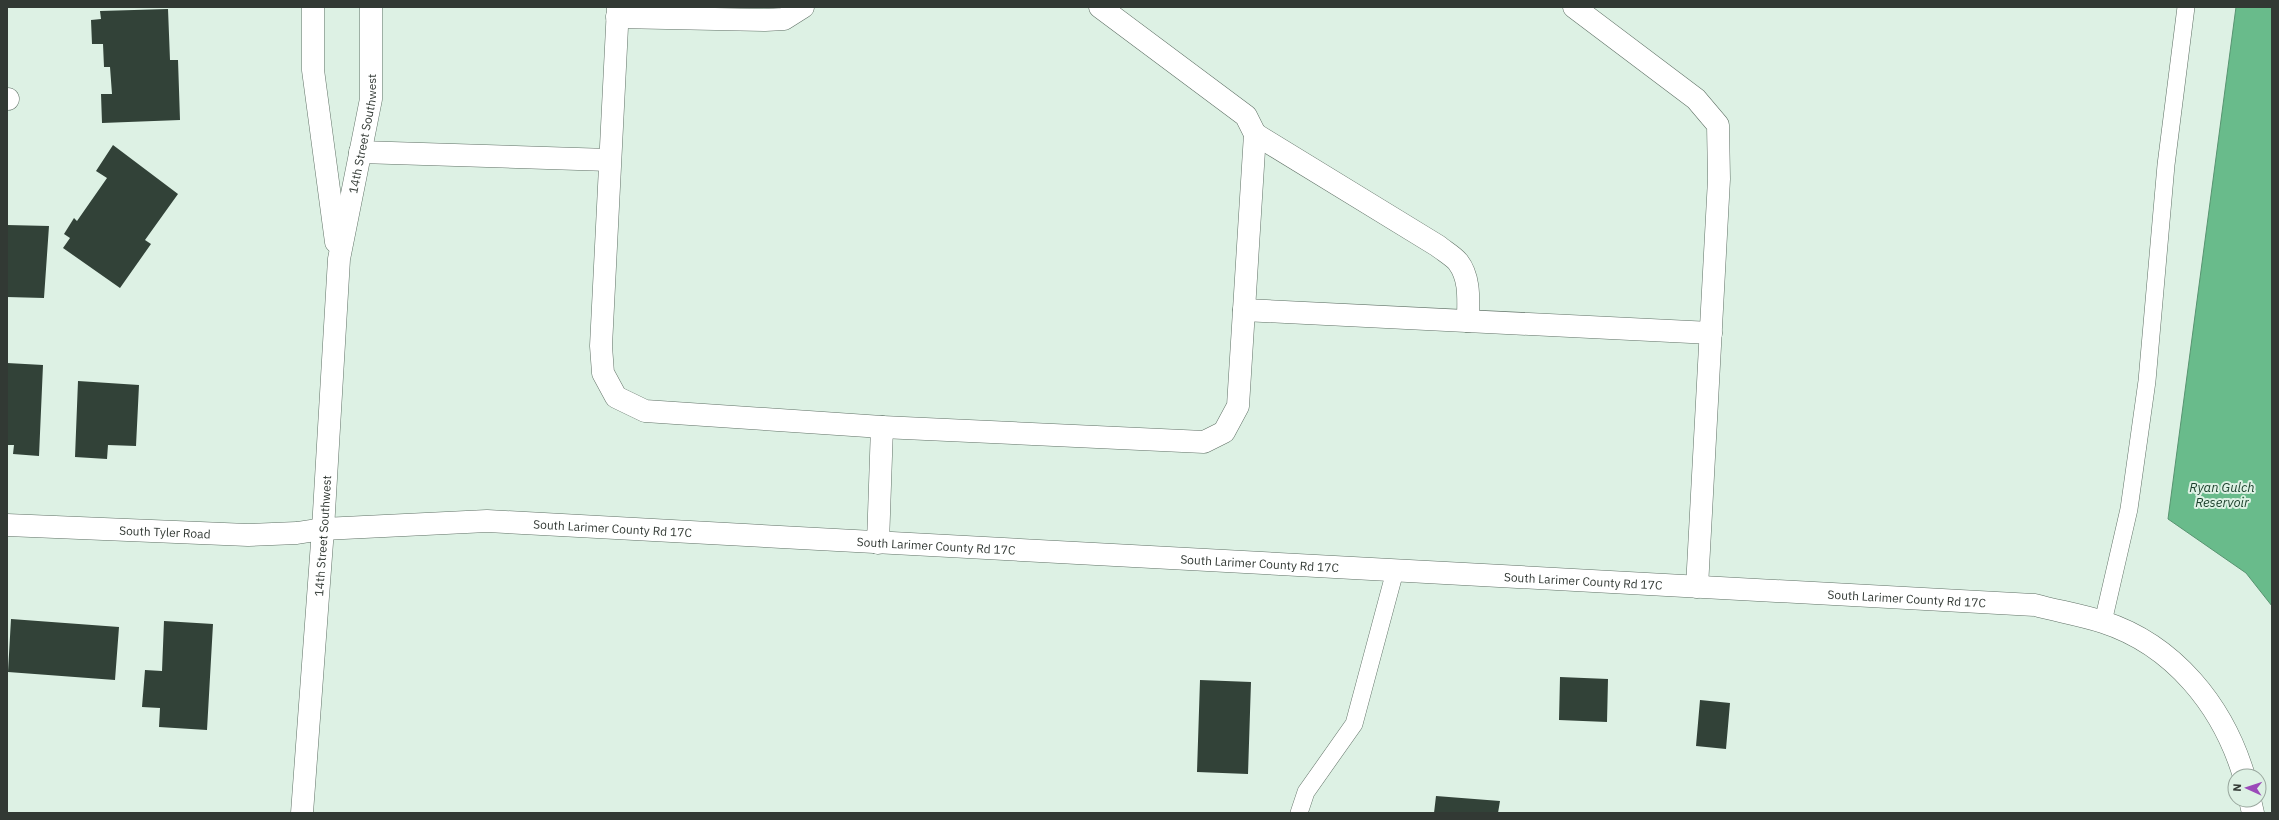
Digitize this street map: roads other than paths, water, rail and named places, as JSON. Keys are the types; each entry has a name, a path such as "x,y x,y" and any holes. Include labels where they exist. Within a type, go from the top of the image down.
{"street":[{"name":"14th Street Southwest","path":"313,7 313,70 339,259"},
{"name":"14th Street Southwest","path":"302,813 323,529 339,259 371,99 371,7"},
{"path":"804,7 784,19 765,20 618,12 609,160 601,346 603,373 616,396 645,411 882,427 1204,442 1224,432 1238,406 1255,134 1246,116 1100,7"},
{"path":"1574,7 1696,99 1718,125 1719,179 1697,587"},
{"path":"1255,134 1438,246 1458,262 1466,279 1468,321"},
{"path":"360,152 609,160"},
{"path":"1244,310 1710,333"},
{"path":"878,543 882,427"},
{"name":"South Larimer County Rd 17C","path":"323,529 487,521 2035,605 2103,622 2140,638 2160,651 2181,668 2214,708 2241,768"},
{"name":"South Tyler Road","path":"7,525 248,535 297,533 323,529"}],"lane":[{"path":"2103,622 2129,509 2147,381 2166,165 2186,7"},
{"path":"1299,813 1306,792 1354,724 1395,571"}],"water":[{"name":"Ryan Gulch Reservoir","path":"2236,7 2272,7 2272,606 2246,573 2168,519"}]}
